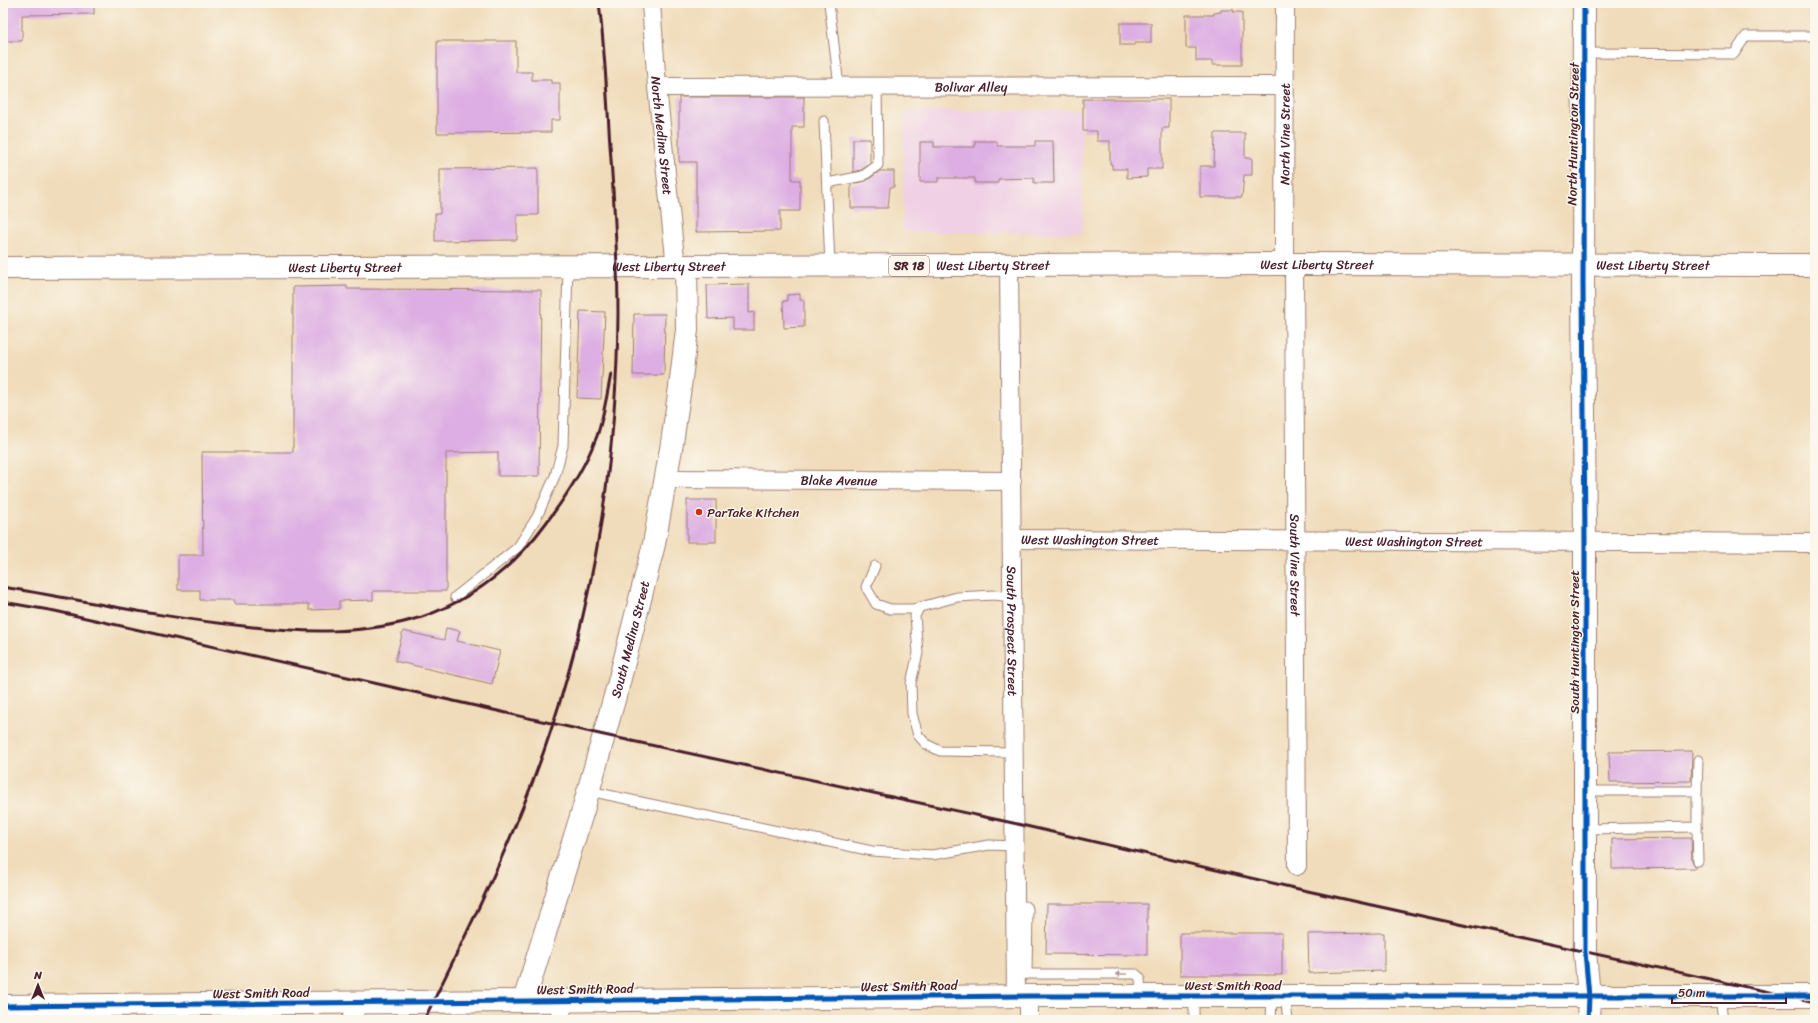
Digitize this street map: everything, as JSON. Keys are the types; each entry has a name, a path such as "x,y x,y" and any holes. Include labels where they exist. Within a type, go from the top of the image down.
{"main road":[{"name":"North Huntington Street","path":"1583,265 1584,3"},
{"name":"West Liberty Street","path":"3,268 1289,264 1815,265"},
{"name":"South Huntington Street","path":"1583,265 1585,952 1588,1020"},
{"name":"South Medina Street","path":"524,1001 588,790 630,639 654,544 666,479 687,330 681,267"},
{"name":"West Smith Road","path":"3,1006 241,1012 355,1011 524,1001 562,1010 1023,996 1815,996"}],"street":[{"name":"North Medina Street","path":"651,3 657,87 681,267"},
{"name":"North Vine Street","path":"1284,3 1284,86 1289,264"},
{"name":"Bolivar Alley","path":"657,87 1284,86"},
{"name":"South Vine Street","path":"1289,264 1295,541 1297,866"},
{"name":"South Prospect Street","path":"1009,265 1015,906 1023,996 1029,1020"},
{"name":"Blake Avenue","path":"666,479 1012,481"},
{"name":"West Washington Street","path":"1012,539 1815,543"}],"lane":[{"path":"829,3 839,86"},
{"path":"1585,53 1734,54 1746,36 1815,36"},
{"path":"827,183 863,176 878,165 877,86"},
{"path":"824,121 830,266"},
{"path":"455,597 518,547 537,517 555,476 563,446 568,267"},
{"path":"875,566 866,587 876,604 890,609 919,608 957,597 994,595 1012,597"},
{"path":"919,608 915,616 918,653 911,683 912,714 918,734 926,744 940,752 1013,752"},
{"path":"1698,760 1698,861"},
{"path":"588,790 872,851 932,855 989,845 1014,846"},
{"path":"1585,792 1697,791"},
{"path":"1585,829 1697,827"},
{"path":"1021,974 1136,974 1140,978 1141,996"},
{"path":"1194,996 1194,1020"},
{"path":"1271,1020 1278,996"},
{"path":"1278,996 1288,1020"},
{"path":"1720,996 1723,1020"}],"shaded area":[{"path":"1081,110 1083,233 903,232 904,111"}],"green space":[{"path":"3,1017 36,1017 41,1020 3,1020"}],"building":[{"path":"3,3 94,3 94,14 22,15 22,41 3,41"},
{"path":"1221,10 1234,10 1233,12 1242,12 1242,65 1212,65 1212,61 1196,61 1196,48 1186,48 1186,15 1214,15 1214,13 1221,12"},
{"path":"1120,23 1151,23 1151,43 1120,45"},
{"path":"437,41 516,41 516,72 532,72 532,80 551,80 551,83 560,83 560,120 551,120 551,132 437,133"},
{"path":"679,97 804,97 804,127 792,127 792,180 800,180 800,211 780,211 780,231 696,232 696,162 679,162"},
{"path":"1083,99 1169,99 1169,128 1162,128 1162,169 1147,169 1147,177 1127,178 1127,169 1112,169 1112,164 1110,164 1110,141 1097,141 1097,131 1083,131"},
{"path":"1215,133 1245,133 1245,158 1252,158 1252,175 1244,175 1242,197 1200,197 1200,166 1214,166"},
{"path":"853,139 870,139 870,164 861,170 853,172"},
{"path":"975,141 997,141 997,146 1035,146 1035,141 1053,141 1054,183 1034,183 1034,178 998,179 998,183 975,183 975,178 938,178 938,182 920,182 920,142 934,142 934,147 975,147"},
{"path":"538,168 538,215 517,215 517,240 435,241 435,214 440,214 440,169"},
{"path":"880,171 894,171 894,187 890,187 888,208 851,208 851,184 866,181"},
{"path":"749,284 749,313 754,312 754,330 733,330 733,318 708,319 707,285"},
{"path":"347,286 347,289 541,290 539,476 498,476 498,452 446,453 446,591 373,591 373,600 339,601 339,609 309,610 309,604 234,604 234,600 200,600 200,590 178,590 178,555 203,555 202,452 293,452 293,287"},
{"path":"800,294 800,300 804,300 804,327 784,328 783,301 787,301 787,295"},
{"path":"580,311 605,312 601,399 577,398"},
{"path":"634,314 665,314 664,375 633,375"},
{"path":"687,500 716,500 716,542 687,542"},
{"path":"446,628 460,631 457,641 500,651 492,684 395,661 403,631 444,640"},
{"path":"1692,751 1691,781 1610,782 1609,752"},
{"path":"1691,838 1692,861 1696,868 1612,869 1612,839"},
{"path":"1047,904 1147,904 1147,955 1046,954"},
{"path":"1180,933 1282,933 1282,975 1180,975"},
{"path":"1384,933 1384,971 1309,973 1308,934"}],"railway":[{"path":"424,1020 493,877 538,768 551,730 580,628 601,525 613,420 617,367 618,314 614,208 599,3"},
{"path":"3,587 214,623 289,630 356,630 400,623 422,617 459,601 492,580 534,539 568,492 592,448 602,421 611,374"},
{"path":"3,602 55,611 604,735 1013,823 1294,888 1815,1002"}],"cycle path":[{"path":"1584,3 1583,283 1585,542 1585,952 1589,996 1588,1020"},
{"path":"3,1006 1029,996 1815,996"}],"place":[{"name":"ParTake Kitchen","path":"699,512"}]}
